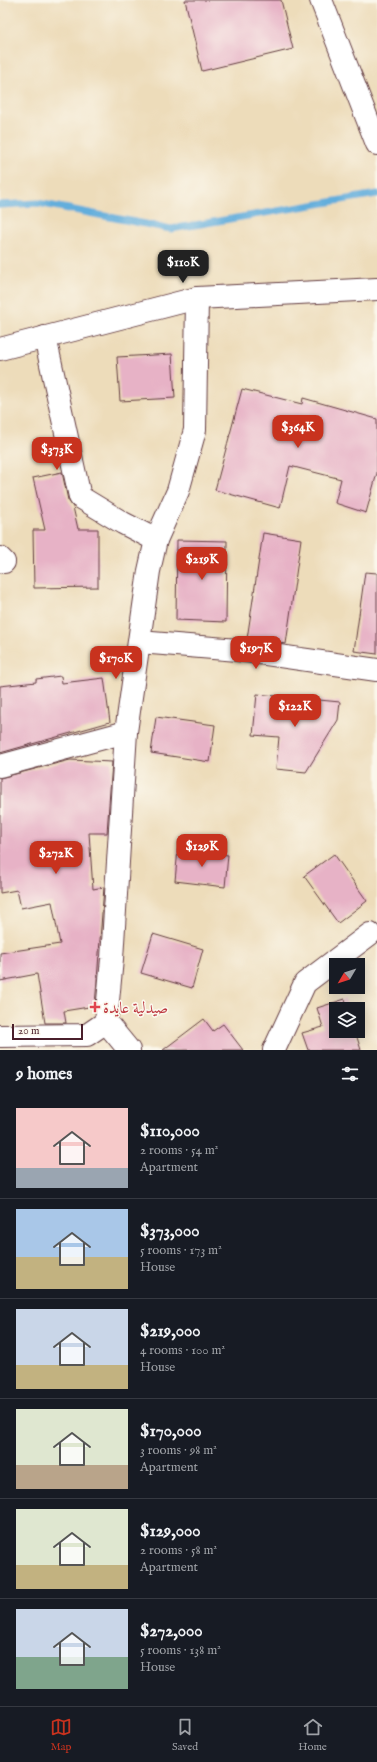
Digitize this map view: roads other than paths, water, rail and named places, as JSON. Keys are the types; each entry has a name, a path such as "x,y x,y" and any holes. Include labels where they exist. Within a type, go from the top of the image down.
{"street":[{"path":"321,0 377,144"},
{"path":"0,349 197,298 377,290"},
{"path":"0,1036 83,1043 106,1022 112,959 126,732 149,570 156,540 178,491 195,430 197,298"},
{"path":"45,337 80,497 122,523 156,540"},
{"path":"138,642 238,650 377,670"},
{"path":"0,766 126,732"},
{"path":"274,1050 305,983 370,934"},
{"path":"106,1022 129,1050"}],"waterway":[{"path":"0,205 38,203 171,229 377,194"}],"place":[{"name":"صيدلية عايدة","path":"95,1007"}]}
